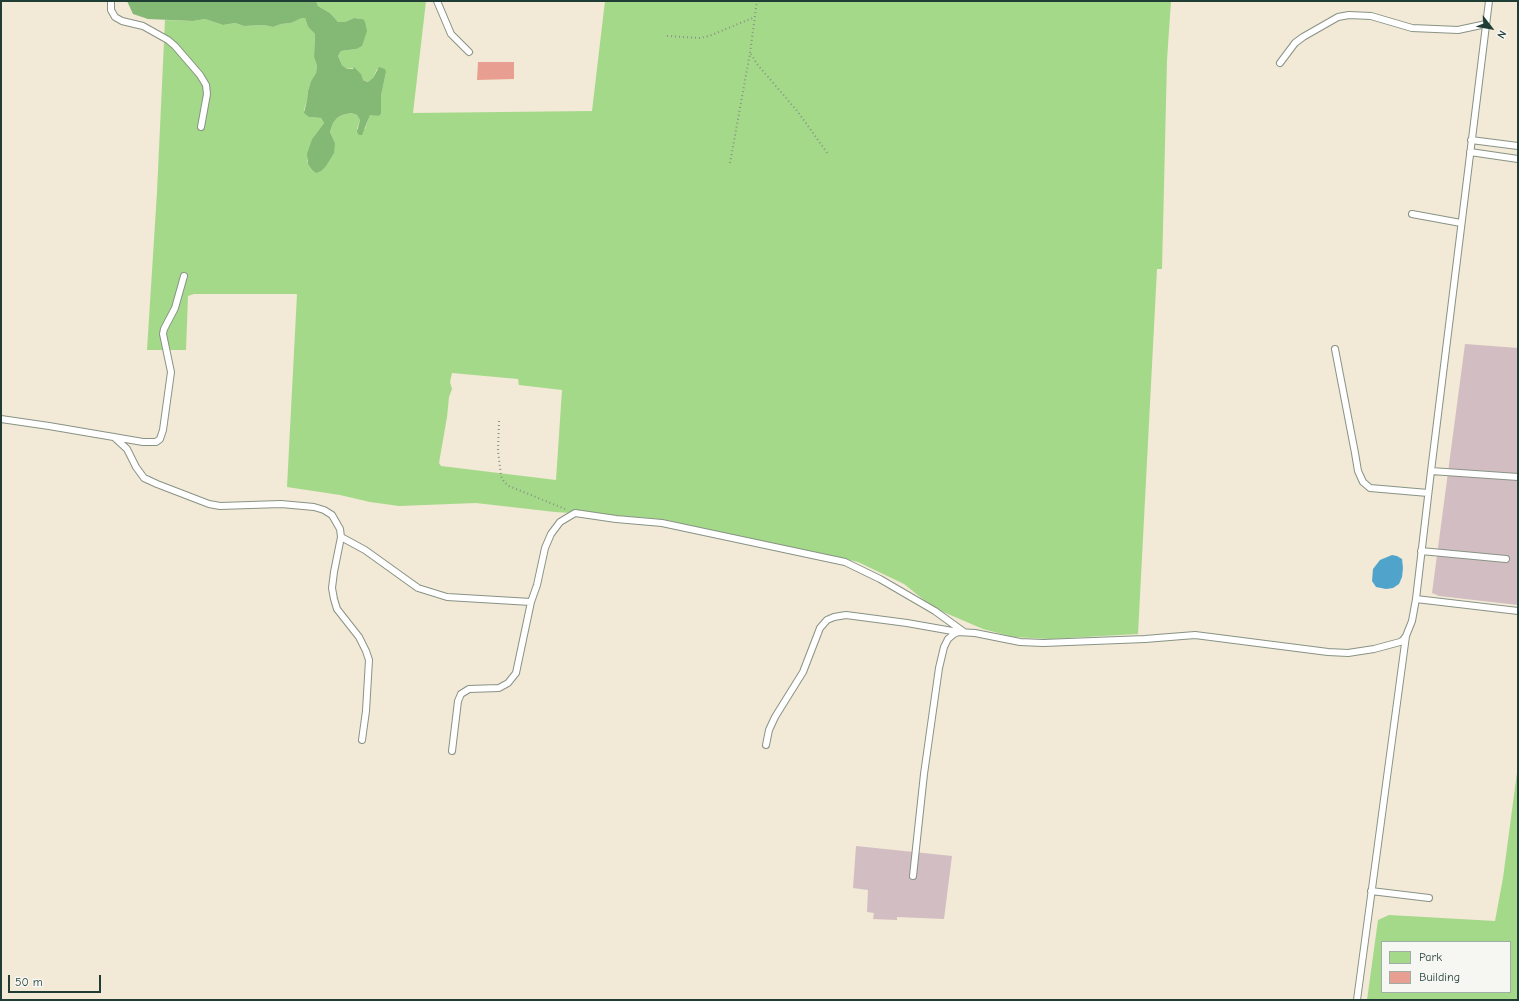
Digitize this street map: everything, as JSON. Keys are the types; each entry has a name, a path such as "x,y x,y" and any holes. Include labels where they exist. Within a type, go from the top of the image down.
{"lane":[{"path":"111,1 111,10 115,17 122,21 143,26 168,40 200,75 206,85 207,94 201,127"},
{"path":"436,1 451,34 469,52"},
{"path":"1356,1000 1406,636 1412,621 1416,599 1489,1"},
{"path":"1280,63 1295,43 1303,37 1338,18 1349,14 1371,16 1412,28 1458,30 1486,24"},
{"path":"1471,140 1518,146"},
{"path":"1470,152 1518,159"},
{"path":"1412,214 1461,223"},
{"path":"1,419 114,437 156,442 162,435 171,372 163,334 175,308 184,276"},
{"path":"1335,349 1358,471 1363,482 1370,488 1428,494"},
{"path":"114,437 127,449 140,474 150,482 215,505 281,504 320,508 327,511 335,519 340,529 341,537 334,572 333,596 337,609 363,644 368,660 366,711 362,740"},
{"path":"1431,471 1518,477"},
{"path":"452,751 458,701 461,694 469,689 499,688 508,683 516,673 531,602 537,585 548,540 560,522 575,513 616,520 662,523 845,562 880,579 935,611 961,632"},
{"path":"341,537 365,550 418,588 447,597 531,602"},
{"path":"1421,551 1506,559"},
{"path":"1416,599 1518,610"},
{"path":"766,745 769,730 775,716 803,672 820,628 827,620 846,615 907,622 1020,642 1043,643 1145,639 1195,635 1328,652 1348,653 1366,651 1400,642 1406,636"},
{"path":"913,876 924,774 940,668 946,643 950,636 961,632"},
{"path":"1371,891 1429,898"}],"path":[{"path":"730,163 750,53 757,1"},
{"path":"667,36 700,38 709,36 755,17"},
{"path":"750,53 757,64 798,112 828,154"},
{"path":"499,421 498,451 501,476 504,482 515,489 575,513"}],"shaded area":[{"path":"1465,344 1518,348 1518,605 1439,596 1432,593"},
{"path":"856,846 952,856 944,919 897,917 897,920 873,919 874,913 867,912 868,890 853,888"}],"green space":[{"path":"127,1 316,1 318,6 330,13 338,22 345,22 354,18 363,19 367,31 362,46 356,49 341,51 338,56 342,65 347,69 353,69 354,67 361,74 363,80 368,82 373,78 379,67 385,69 386,72 381,96 381,114 379,116 370,115 362,135 359,135 357,132 360,120 357,115 351,113 337,118 333,123 330,132 335,143 334,153 326,166 321,171 316,173 308,164 307,154 312,139 324,123 321,118 309,117 304,113 308,91 311,81 316,73 317,66 314,57 315,34 308,27 305,18 273,27 264,25 244,26 235,23 223,25 205,19 193,21 148,19 133,14"},
{"path":"316,1 426,1 413,113 592,111 605,1 1171,1 1167,60 1162,269 1157,269 1138,634 1050,639 1013,637 983,629 941,611 904,584 858,562 739,538 667,520 555,512 476,503 399,506 287,487 297,294 194,294 188,296 186,350 147,350 157,192 165,20 193,21 205,19 223,25 235,23 244,26 264,25 273,27 305,18 308,27 315,34 314,57 317,66 316,73 311,81 308,91 304,110 309,117 321,118 324,123 312,139 307,161 311,170 335,143 330,132 333,123 337,118 351,113 357,115 360,120 357,129 365,129 370,114 379,116 381,114 381,96 386,72 377,69 373,78 369,82 363,80 354,68 347,69 342,65 338,56 341,51 356,49 363,19 354,18 345,22 338,22 330,13 318,6","holes":["452,373 518,379 519,385 562,390 556,480 441,466 439,463 449,397 452,389 450,382"]},
{"path":"1518,765 1518,1000 1367,1000 1378,920 1389,915 1495,921 1503,878"}],"water":[{"path":"1392,555 1402,559 1402,577 1399,584 1393,588 1386,589 1376,587 1372,581 1373,569 1380,560"}],"building":[{"path":"478,62 514,62 514,79 477,80"}]}
